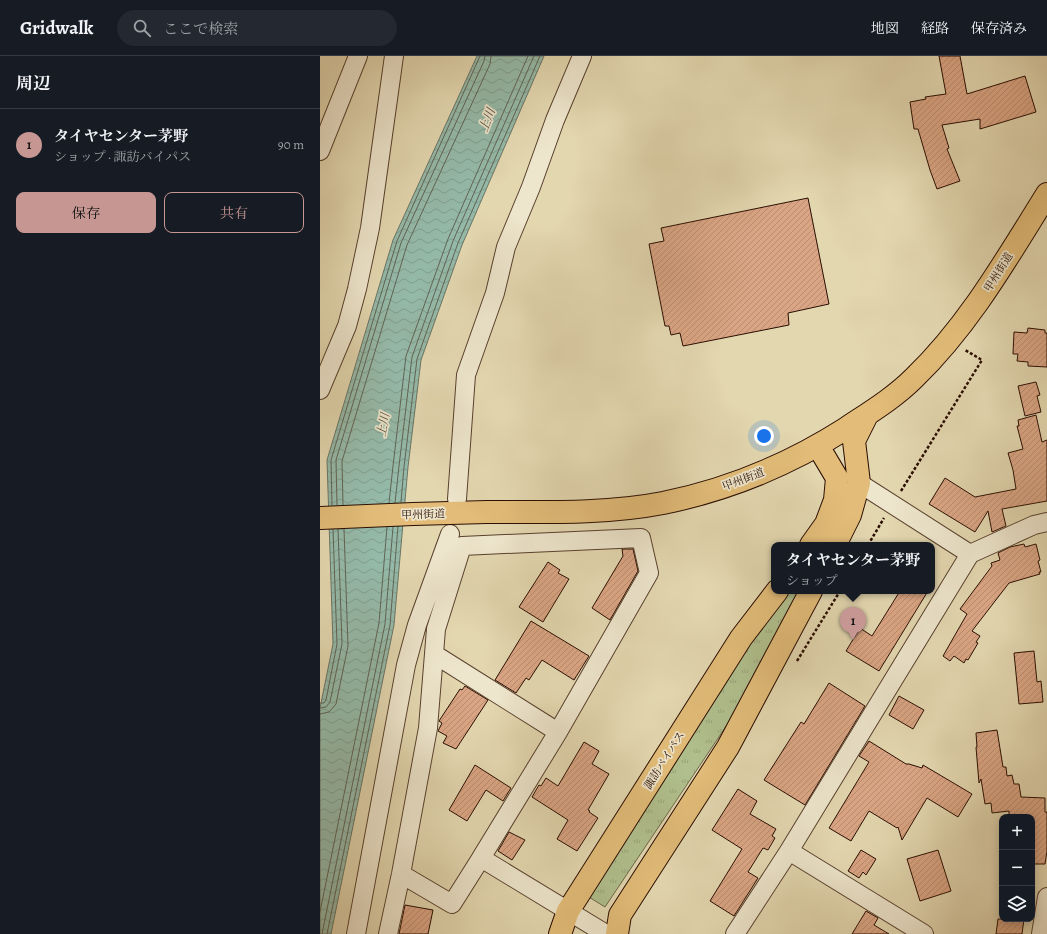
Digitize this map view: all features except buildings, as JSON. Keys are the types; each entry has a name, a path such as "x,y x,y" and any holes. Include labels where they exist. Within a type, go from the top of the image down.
{"highway":[{"name":"甲州街道","path":"320,518 451,506 569,512 618,508 661,503 692,496 734,483 777,466 818,446 867,415 888,401 914,378 945,345 982,297 1047,194"},
{"path":"836,542 850,515 860,484 854,441 867,415"},
{"path":"813,542 826,524 835,500 837,478 818,446"},
{"name":"諏訪バイパス","path":"560,934 568,911 741,638 775,594"},
{"path":"617,934 620,914 728,747 809,594"}],"street":[{"path":"320,151 358,56"},
{"path":"320,390 347,326 357,289 370,228 394,56"},
{"path":"451,506 466,375 495,293 506,247 531,187 555,120 582,56"},
{"path":"860,484 970,554"},
{"path":"735,934 789,851 970,554 1034,525 1047,522"},
{"path":"356,934 406,665 417,624 450,534"},
{"path":"388,934 401,874 428,728 436,629 462,546 641,538 649,573 558,732 452,904 401,874"},
{"path":"434,654 558,732"},
{"path":"789,851 924,934"},
{"path":"481,858 606,934"},
{"path":"1041,934 1047,897"}],"path":[{"path":"899,495 982,360 960,348"},
{"path":"870,542 888,512"}],"green space":[{"path":"784,594 802,594 747,695 605,907 584,894 664,769"}],"water":[{"name":"上川","path":"477,56 544,56 462,245 421,360 408,467 394,625 331,934 320,934 320,708 333,644 327,460 393,240"}],"place":[{"name":"タイヤセンター茅野","path":"853,640"}]}
